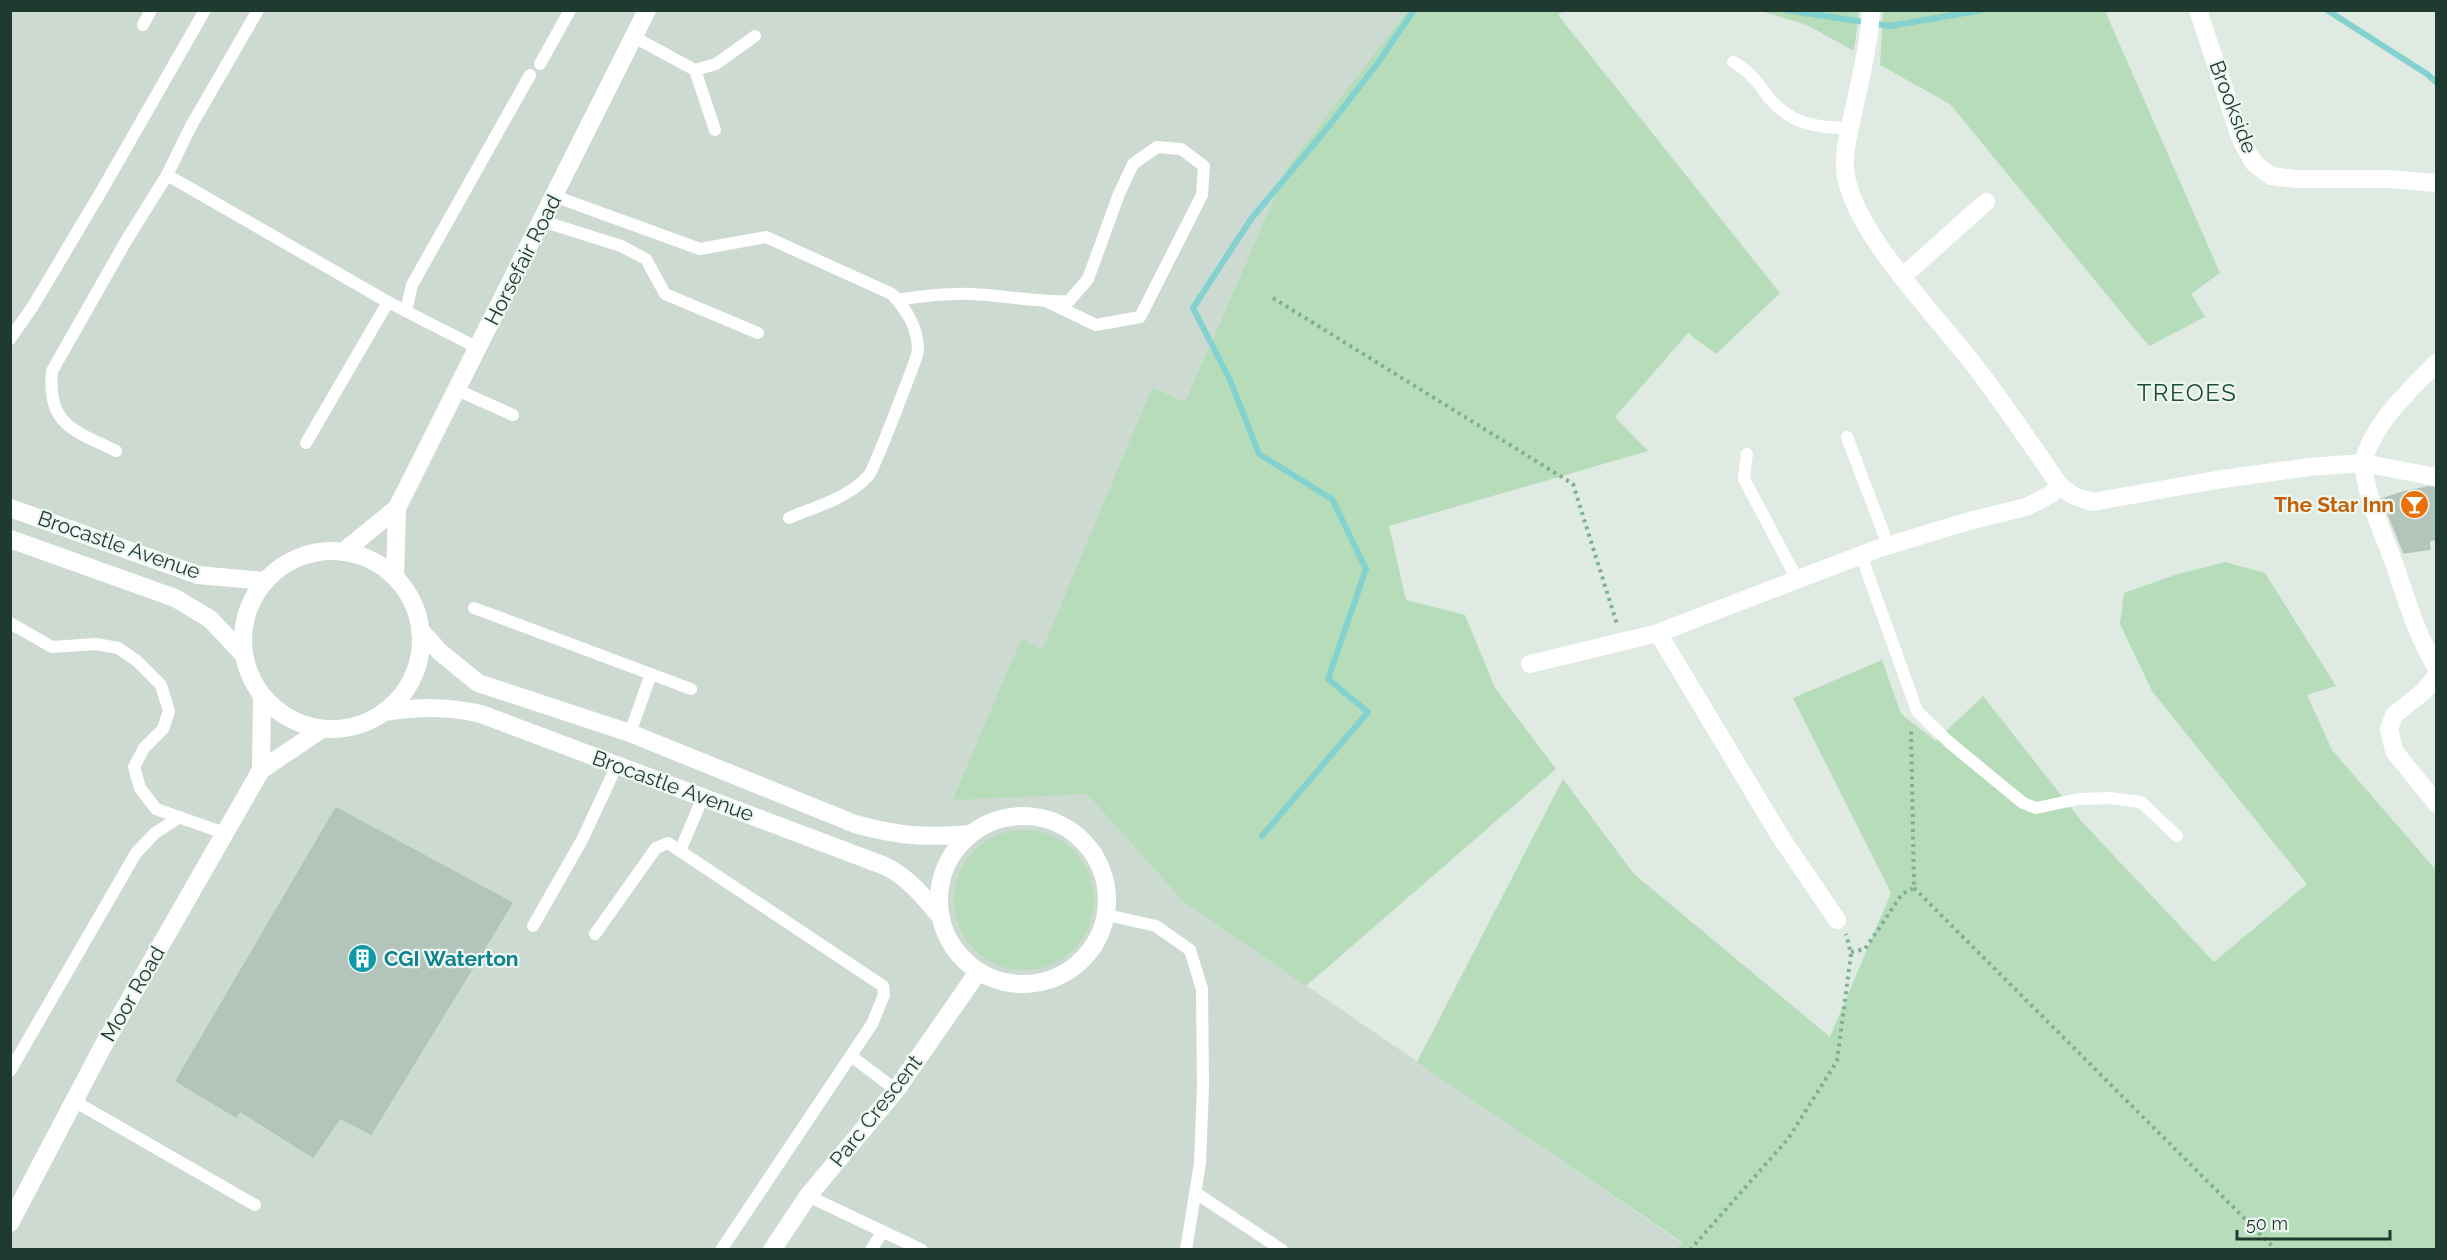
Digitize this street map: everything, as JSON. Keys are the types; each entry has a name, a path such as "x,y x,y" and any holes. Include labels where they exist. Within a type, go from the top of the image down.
{"street":[{"name":"Horsefair Road","path":"343,552 397,508 646,10"},
{"path":"1871,10 1869,35 1850,128 1845,167 1847,187 1869,230 1902,277 1982,374 2060,486 2074,496 2092,502 2216,480 2309,467 2363,463 2436,477"},
{"name":"Brookside","path":"2198,10 2241,140 2254,163 2271,176 2295,179 2390,178 2436,183"},
{"path":"1902,277 1986,202"},
{"path":"2436,363 2390,412 2368,444 2363,463 2367,492 2389,548 2408,609 2436,667"},
{"path":"1530,664 1658,633 1888,545 2026,507 2051,494 2060,486"},
{"name":"Brocastle Avenue","path":"10,508 198,574 265,581"},
{"name":"Horsefair Road","path":"395,577 397,508"},
{"name":"Brocastle Avenue","path":"10,538 175,598 210,619 244,655"},
{"path":"321,552 343,552 371,560 395,577 412,602 420,630 420,654 413,676 401,696 384,712 365,723 344,728 322,729 300,723 279,712 262,697 250,677 244,655 243,628 250,603 265,581 282,567 300,557 321,552"},
{"name":"Brocastle Avenue","path":"420,630 455,666 478,682 630,733 855,824 917,837 969,834"},
{"path":"1658,633 1780,836 1838,920"},
{"path":"2436,677 2423,692 2394,715 2389,729 2394,751 2436,803"},
{"name":"Moor Road","path":"261,770 262,697"},
{"name":"Brocastle Avenue","path":"384,712 419,707 455,708 481,714 885,866 899,873 915,887 940,916"},
{"name":"Moor Road","path":"10,1222 103,1046 261,770 322,729"},
{"path":"1011,816 1034,816 1056,822 1076,833 1092,850 1103,870 1108,892 1107,915 1099,938 1086,957 1068,972 1046,981 1023,984 999,981 978,972 960,957 947,938 940,916 939,893 943,871 954,851 969,834 989,822 1011,816"},
{"name":"Parc Crescent","path":"772,1250 808,1196 896,1090 978,972"}],"lane":[{"path":"143,25 151,10"},
{"path":"10,339 33,306 206,10"},
{"path":"116,451 75,431 62,420 53,407 50,392 52,371 126,241 167,175 191,126 258,10"},
{"path":"540,64 570,10"},
{"path":"695,70 716,64 754,36"},
{"path":"634,37 695,70 716,130"},
{"path":"1733,62 1752,75 1773,101 1798,120 1820,128 1850,128"},
{"path":"406,311 412,285 530,75"},
{"path":"897,300 930,295 972,294 1048,302 1069,301 1088,279 1119,194 1133,164 1157,147 1181,149 1204,166 1202,195 1140,317 1096,325 1048,302"},
{"path":"167,175 388,302 478,348"},
{"path":"554,196 700,249 766,237 892,294 906,310 915,328 918,353 871,473 849,493 789,518"},
{"path":"542,221 621,246 646,259 665,294 758,333"},
{"path":"306,443 388,302"},
{"path":"458,390 513,415"},
{"path":"1847,437 1888,545"},
{"path":"1747,454 1744,479 1797,579"},
{"path":"1861,555 1917,711 1950,743 2023,803 2036,808 2079,799 2109,798 2140,802 2177,836"},
{"path":"474,608 691,689"},
{"path":"10,623 52,647 96,644 118,648 137,661 161,685 169,711 163,729 144,748 134,766 140,788 156,809 224,833"},
{"path":"630,733 651,674"},
{"path":"533,926 582,840 617,765"},
{"path":"680,851 703,797"},
{"path":"10,1071 136,854 155,833 180,817"},
{"path":"595,934 656,848 668,843 883,986 884,994 873,1024 721,1250"},
{"path":"1107,915 1155,926 1190,950 1202,989 1203,1097 1200,1163 1186,1250"},
{"path":"851,1056 896,1090"},
{"path":"74,1101 255,1205"},
{"path":"1196,1192 1282,1250"},
{"path":"808,1196 922,1250"},
{"path":"871,1250 883,1231"}],"path":[{"path":"1273,298 1573,484 1623,641"},
{"path":"1917,711 1911,720 1914,888 2276,1250"},
{"path":"1851,952 1865,949 1902,894 1914,888"},
{"path":"1690,1250 1788,1139 1837,1061 1851,952 1838,920"}],"shaded area":[{"path":"10,11 1407,11 1289,165 1185,402 1152,389 1042,651 1023,638 952,799 1087,794 1183,901 1683,1244 1677,1250 11,1249"}],"green space":[{"path":"1407,11 1564,11 1558,15 1780,293 1716,354 1688,333 1615,417 1648,451 1389,526 1406,600 1465,615 1495,688 1556,769 1306,986 1183,901 1087,794 952,800 1022,638 1042,650 1152,388 1185,402 1289,165"},
{"path":"1761,11 1859,11 1854,51 1807,25"},
{"path":"1883,11 2105,11 2220,273 2191,294 2205,317 2149,346 1950,104 1880,65"},
{"path":"2225,562 2265,573 2336,686 2307,695 2332,750 2436,870 2436,1249 1677,1249 1683,1243 1417,1062 1563,779 1634,874 1830,1037 1891,893 1793,698 1882,660 1901,714 1936,741 1983,696 2083,823 2214,962 2307,884 2152,691 2120,624 2124,593 2175,575"},
{"path":"1024,830 1051,836 1063,842 1073,851 1082,861 1088,873 1094,900 1088,927 1082,939 1073,949 1063,958 1051,964 1024,970 997,964 985,958 975,949 966,939 960,927 954,900 960,873 966,861 975,851 985,842 997,836"}],"building":[{"path":"2428,487 2436,488 2436,539 2429,541 2430,549 2404,553 2382,499"},
{"name":"CGI Waterton","path":"336,808 512,903 371,1134 340,1118 313,1157 240,1111 236,1117 176,1081"}],"waterway":[{"path":"1262,836 1368,712 1328,679 1366,569 1332,499 1259,454 1230,380 1193,308 1251,219 1329,126 1377,64 1414,10"},
{"path":"1786,10 1890,26 1982,10"},
{"path":"2327,10 2436,82"}],"place":[{"name":"The Star Inn","path":"2415,505"},
{"name":"CGI Waterton","path":"363,959"}],"district":[{"name":"TREOES","path":"2187,393"}]}
